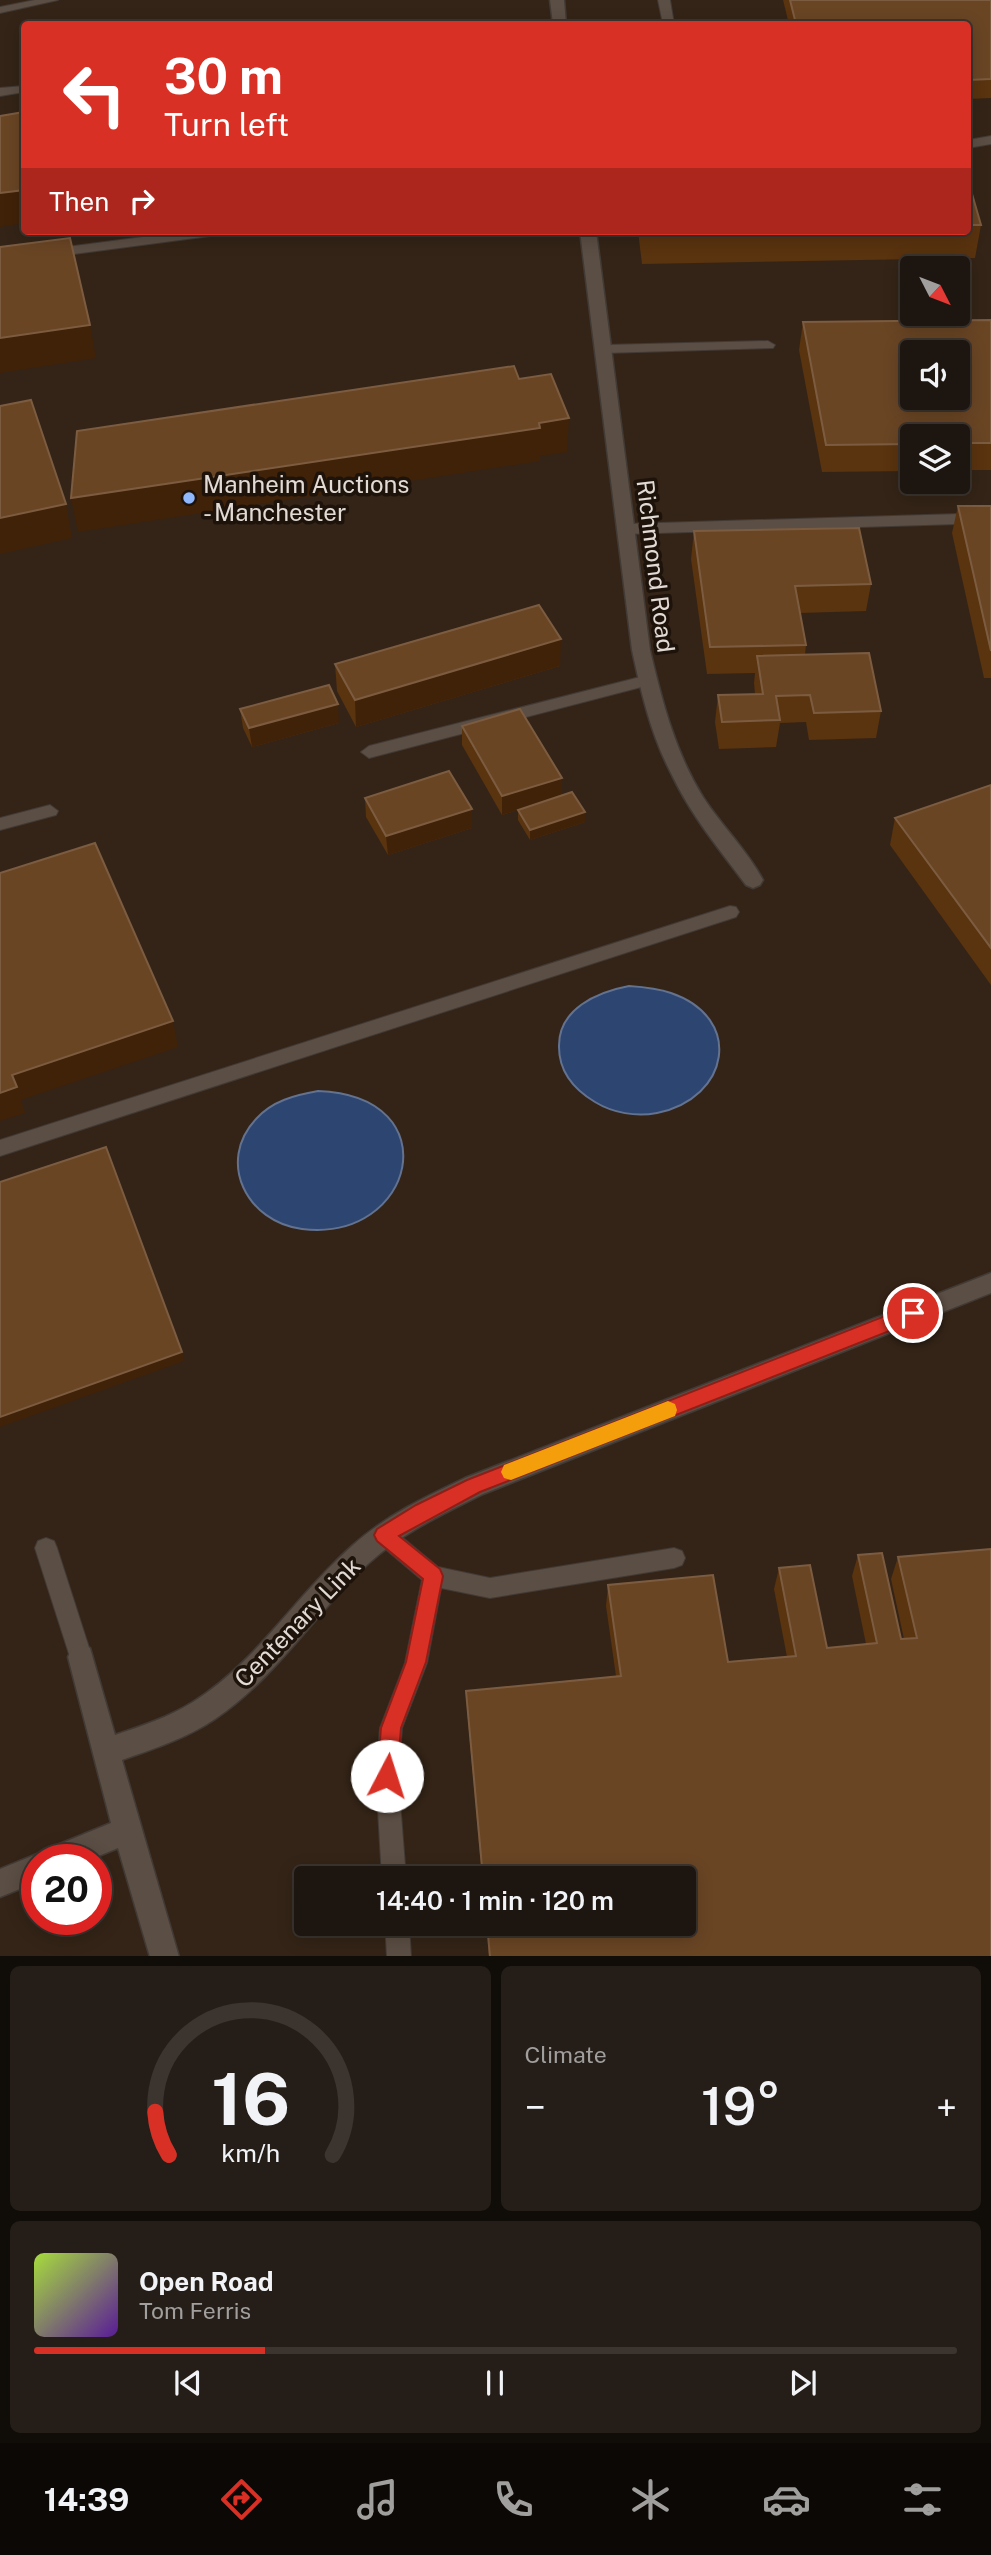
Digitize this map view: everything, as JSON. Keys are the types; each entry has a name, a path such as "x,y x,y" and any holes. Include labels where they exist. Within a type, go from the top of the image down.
{"street":[{"path":"556,0 560,21"},
{"name":"Richmond Road","path":"589,235 641,650 657,717 681,774 709,821 753,880"},
{"name":"Centenary Link","path":"107,1752 171,1727 205,1710 245,1678 344,1572 384,1535 423,1511 474,1486 991,1283"},
{"path":"81,1657 127,1831 165,1956"},
{"path":"95,1844 127,1831"},
{"path":"0,1883 21,1874"}],"lane":[{"path":"0,10 52,0"},
{"path":"664,0 668,21"},
{"path":"0,92 21,89"},
{"path":"971,143 991,140"},
{"path":"41,255 188,235"},
{"path":"605,349 768,345"},
{"path":"626,529 991,518"},
{"path":"369,752 648,680"},
{"path":"0,824 50,811"},
{"path":"0,1148 730,912"},
{"path":"384,1535 433,1576 490,1588 674,1558"},
{"path":"46,1548 81,1657"},
{"path":"393,1866 387,1776 391,1728 416,1662 433,1576"},
{"path":"398,1936 399,1956"}],"shaded area":[{"path":"0,0 991,0 991,1956 0,1956"}],"water":[{"path":"629,986 671,993 694,1005 710,1020 718,1038 719,1057 713,1075 700,1091 682,1105 641,1115 609,1109 581,1092 565,1072 559,1047 565,1022 582,1004 604,993"},
{"path":"318,1091 360,1099 388,1117 401,1141 402,1167 392,1193 371,1214 341,1227 302,1229 283,1224 266,1215 253,1202 243,1188 238,1171 239,1153 244,1136 262,1113 284,1100"}],"building":[{"path":"790,0 991,0 991,79 971,80 971,21 795,21"},
{"path":"21,112 21,190 0,193 0,116"},
{"path":"971,190 981,225 971,225"},
{"path":"70,238 90,325 0,338 0,247"},
{"path":"970,320 991,320 991,443 970,443 970,424 900,424 900,444 826,445 803,322 900,321 900,326 970,326"},
{"path":"514,366 519,379 551,374 569,418 539,423 540,428 71,498 77,431"},
{"path":"31,400 66,504 0,518 0,406"},
{"path":"958,506 991,506 991,651"},
{"path":"859,528 871,584 795,586 806,645 710,647 694,531"},
{"path":"539,605 561,639 355,700 335,664"},
{"path":"869,653 881,711 814,713 810,695 776,696 780,720 722,722 718,695 763,694 757,656"},
{"path":"329,685 338,704 249,728 240,709"},
{"path":"520,709 562,778 502,796 462,726"},
{"path":"449,771 472,809 386,836 365,798"},
{"path":"991,785 991,948 895,818"},
{"path":"572,792 585,812 530,830 518,810"},
{"path":"95,843 173,1021 12,1075 17,1087 0,1093 0,873"},
{"path":"106,1147 182,1352 0,1417 0,1182"},
{"path":"991,1549 991,1956 490,1956 488,1936 696,1936 696,1866 482,1866 466,1691 621,1676 608,1585 713,1575 728,1662 796,1656 779,1568 810,1565 827,1648 877,1643 858,1555 882,1553 901,1639 917,1638 898,1557"}],"slow traffic":[{"path":"511,1472 668,1410"}],"place":[{"name":"Manheim Auctions - Manchester","path":"189,498"}],"route":[{"path":"387,1776 391,1728 416,1662 433,1576 384,1535 423,1511 474,1486 913,1313"}]}
